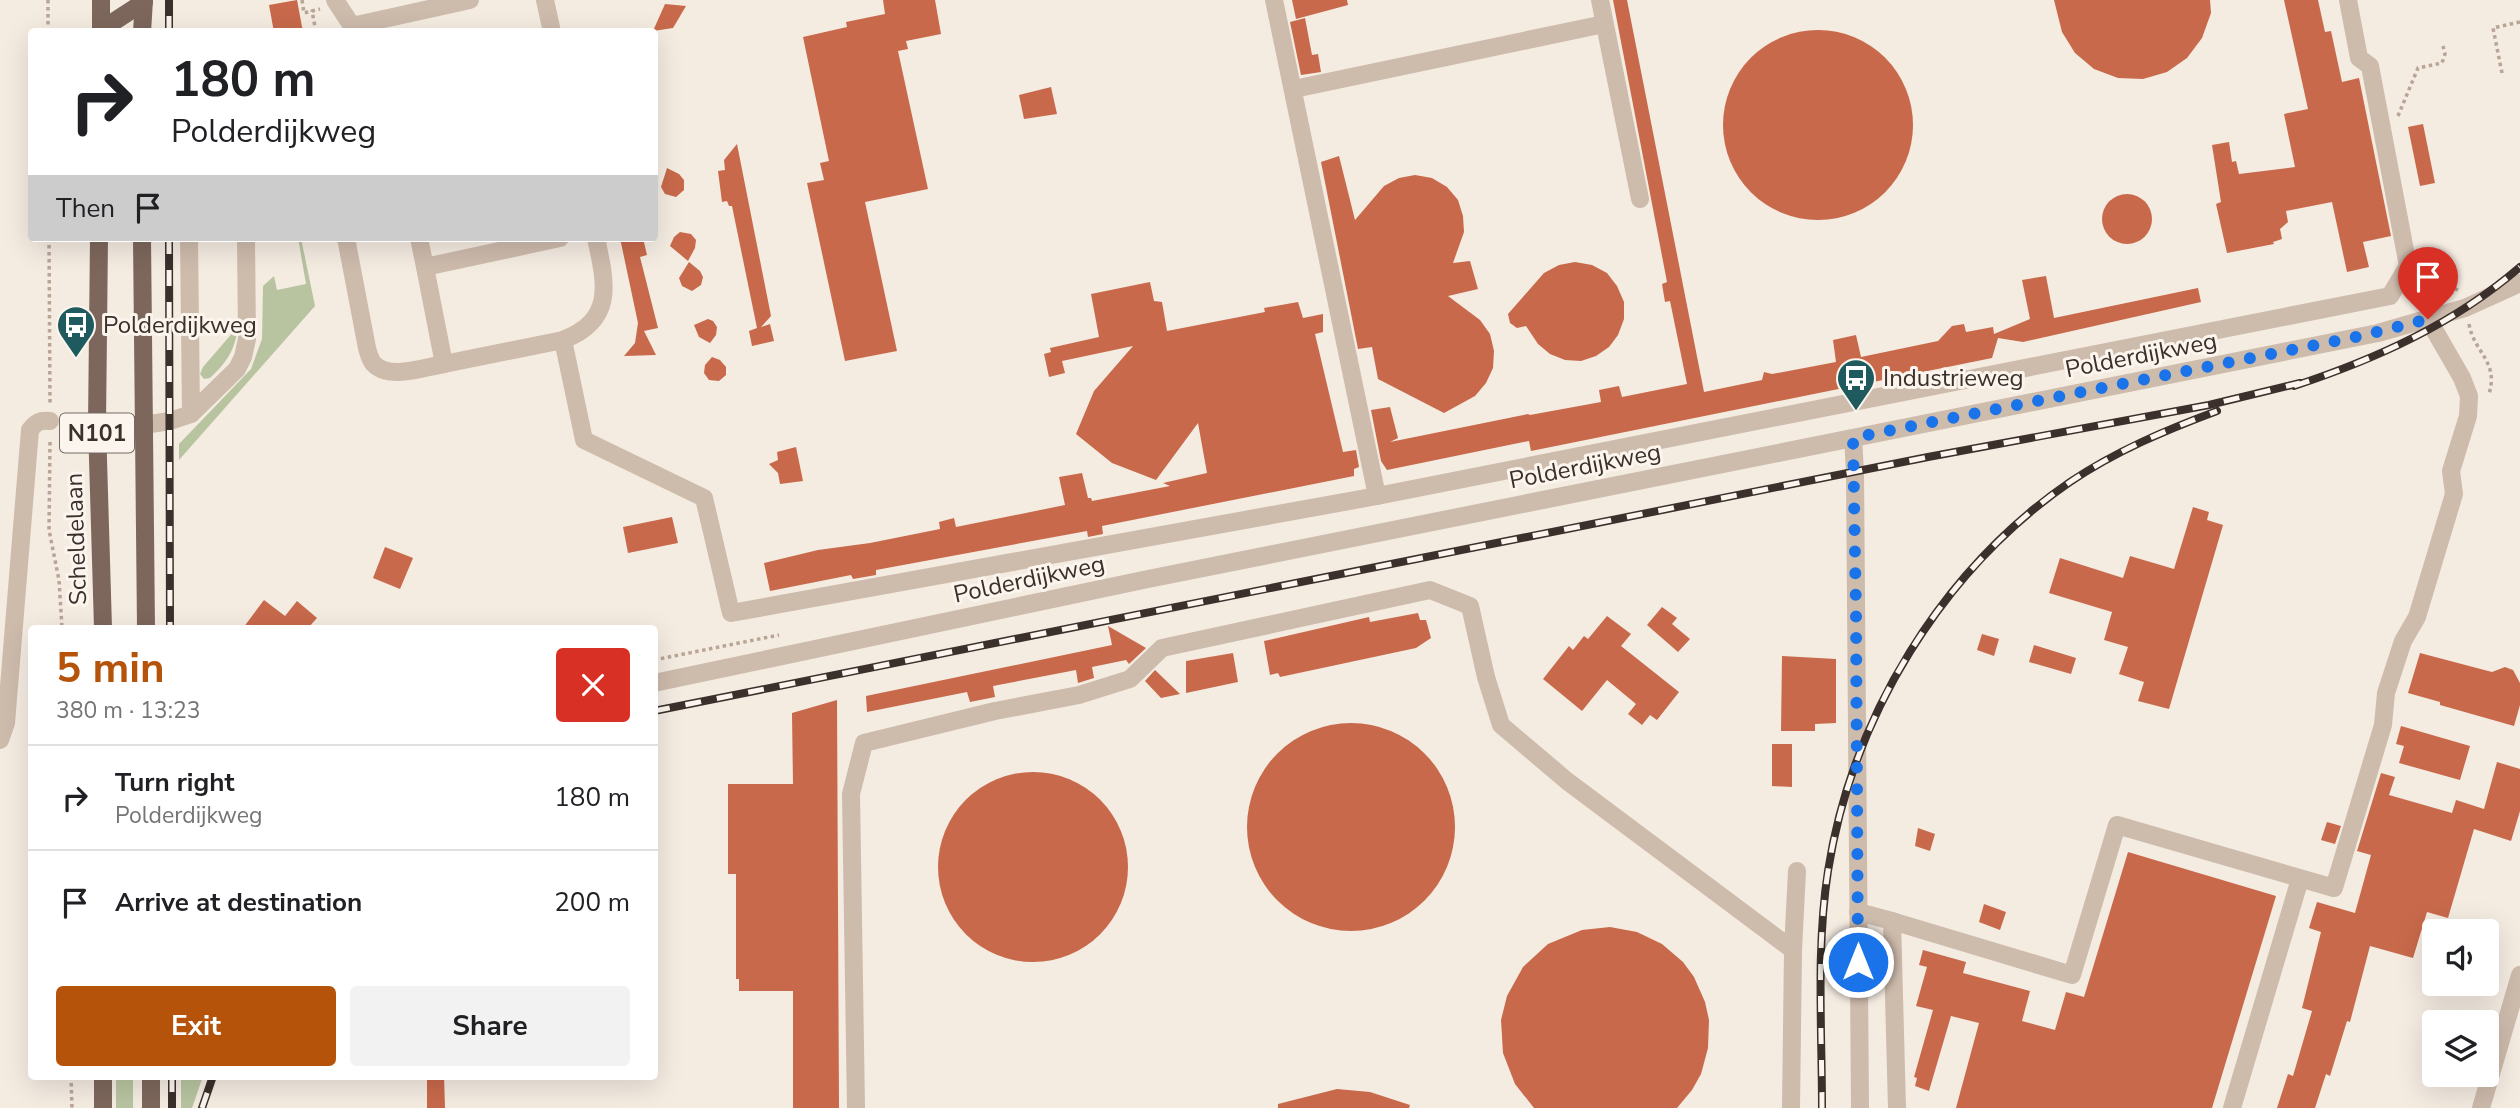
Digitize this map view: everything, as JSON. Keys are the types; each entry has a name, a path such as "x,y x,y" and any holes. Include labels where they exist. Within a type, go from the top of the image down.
{"main road":[{"path":"101,0 101,28"},
{"path":"105,28 145,1"},
{"path":"142,28 145,1"},
{"name":"Scheldelaan","path":"99,242 97,425 103,625"},
{"name":"N101","path":"142,242 146,625"},
{"path":"97,425 144,425"},
{"path":"103,1080 103,1108"},
{"path":"151,1080 151,1108"}],"street":[{"path":"335,0 352,26 377,26 470,0"},
{"path":"545,0 551,28"},
{"path":"1274,0 1377,496"},
{"path":"1600,0 1640,199"},
{"path":"563,340 584,440 704,498 731,613 1377,496 2390,296 2408,266 2370,66 2359,58 2348,0"},
{"path":"1294,89 1604,24"},
{"path":"189,242 191,414"},
{"path":"144,425 191,414 231,375 243,357 247,340 246,242"},
{"path":"347,242 366,348 372,362 382,370 394,372 563,340 578,334 599,314 603,302 604,281 597,242"},
{"path":"420,242 444,363"},
{"path":"425,267 541,242"},
{"name":"Polderdijkweg","path":"658,682 1051,599 2367,335 2478,303 2520,283"},
{"path":"1858,912 2071,975 2117,825 2334,888 2383,725 2386,694 2403,641 2417,617 2454,494 2451,471 2468,416 2469,396 2462,378 2428,319"},
{"path":"0,740 6,723 30,430 41,420 50,421"},
{"path":"1853,438 1860,1108"},
{"path":"856,1108 851,794 864,743 995,711 1079,695 1130,679 1162,648 1430,590 1470,606 1486,677 1501,725 1567,782 1793,950"},
{"path":"1791,1108 1797,871"},
{"path":"2232,1108 2300,879"},
{"path":"1892,921 1897,1108"},
{"path":"2482,1108 2520,975"}],"path":[{"path":"48,0 48,28"},
{"path":"302,0 304,13 312,11"},
{"path":"2502,73 2493,28 2520,22"},
{"path":"2398,122 2415,72 2422,65 2442,63 2445,54 2443,46"},
{"path":"2427,264 2435,300"},
{"path":"2430,278 2451,285 2461,293"},
{"path":"71,1080 72,1108"}],"green space":[{"path":"299,242 302,242 315,306 179,460 179,444 251,369 262,339 263,286 274,276 277,290 306,284"},
{"path":"235,330 236,339 228,357 210,378 204,379 200,374 203,367"},
{"path":"116,1080 133,1080 133,1108 116,1108"},
{"path":"181,1080 202,1080 192,1108 181,1108"}],"building":[{"path":"297,0 302,28 273,28 269,5"},
{"path":"883,0 935,0 941,34 906,41 908,49 898,51 928,189 865,202 897,351 845,361 807,183 824,180 820,163 829,161 803,37 847,27 846,22 885,14"},
{"path":"1292,0 1347,0 1348,5 1296,19"},
{"path":"1613,0 1627,0 1704,392 1762,380 1764,372 1772,374 1836,362 1833,340 1856,335 1861,357 1938,341 1952,326 1964,324 1966,332 1993,327 1994,334 2030,319 2022,280 2046,276 2054,318 2198,288 2201,302 2023,342 1998,338 1992,358 1531,451 1529,441 1387,470 1381,461 1371,410 1390,407 1398,438 1390,442 1601,402 1599,390 1619,386 1622,397 1687,384 1670,301 1665,302 1662,284 1667,282"},
{"path":"2054,0 2210,0 2211,13 2202,38 2187,58 2167,72 2143,79 2118,78 2094,69 2075,53 2062,32"},
{"path":"2284,0 2318,0 2325,32 2331,31 2342,82 2359,78 2391,236 2363,242 2369,267 2347,272 2332,202 2286,211 2288,222 2280,229 2282,239 2273,242 2274,244 2227,253 2216,204 2221,202 2212,145 2229,142 2232,162 2236,161 2239,174 2295,167 2284,114 2308,109"},
{"path":"665,4 686,6 673,28 658,30 654,28"},
{"path":"1305,18 1312,55 1318,54 1321,72 1301,75 1290,22"},
{"path":"1818,30 1854,37 1885,58 1906,89 1913,125 1906,161 1885,192 1854,213 1818,220 1782,213 1751,192 1730,161 1723,125 1730,89 1751,58 1782,37"},
{"path":"1051,87 1057,114 1024,119 1019,95"},
{"path":"2423,124 2435,183 2420,186 2408,127"},
{"path":"737,144 771,316 761,327 770,324 774,341 752,346 749,331 757,328 732,206 729,206 727,201 722,202 718,171 725,170 724,160"},
{"path":"1339,156 1355,220 1384,186 1399,178 1415,175 1432,178 1447,187 1458,200 1464,232 1453,263 1470,261 1478,289 1448,296 1480,320 1490,334 1494,351 1493,368 1486,383 1475,396 1444,413 1378,379 1372,347 1358,349 1321,162"},
{"path":"667,168 684,180 684,190 676,197 665,194 661,187"},
{"path":"2127,194 2145,201 2152,219 2145,237 2127,244 2109,237 2102,219 2109,201"},
{"path":"680,232 691,234 696,240 688,261 670,246"},
{"path":"621,242 644,242 647,255 640,257 658,328 644,331 656,355 624,356 635,343 638,323"},
{"path":"689,262 703,277 701,285 692,291 682,286 679,278"},
{"path":"1575,262 1592,265 1607,273 1624,302 1624,319 1618,335 1609,347 1596,356 1581,361 1565,360 1550,354 1538,344 1526,326 1517,328 1510,323 1508,314 1544,273 1559,265"},
{"path":"1150,282 1154,301 1162,302 1167,331 1265,312 1264,308 1298,302 1303,318 1323,314 1323,332 1315,334 1343,452 1356,450 1359,467 1354,469 1354,476 1102,526 1103,534 1088,537 1087,531 876,570 876,575 853,579 851,575 770,591 764,563 818,550 940,529 939,522 954,518 956,527 1065,505 1059,477 1082,473 1088,498 1092,501 1170,486 1163,483 1207,473 1198,423 1156,480 1112,463 1076,434 1094,391 1133,346 1062,361 1065,373 1049,377 1044,354 1051,352 1050,348 1099,337 1091,294"},
{"path":"708,319 717,327 716,335 710,343 699,337 694,325"},
{"path":"712,357 720,360 726,367 726,375 719,381 709,380 704,373 705,365"},
{"path":"796,447 803,481 780,484 778,473 769,464 778,460 777,452"},
{"path":"2193,507 2209,512 2207,520 2223,525 2169,709 2138,701 2144,682 2119,674 2128,647 2104,640 2112,612 2049,593 2060,558 2123,578 2130,556 2174,569"},
{"path":"672,517 678,543 628,553 623,527"},
{"path":"385,547 413,558 400,589 373,578"},
{"path":"264,600 285,616 297,601 317,618 311,625 245,625"},
{"path":"1662,607 1677,618 1672,624 1690,639 1678,652 1647,625"},
{"path":"1418,613 1420,620 1426,620 1431,638 1416,648 1280,677 1278,673 1270,675 1264,641 1369,617 1370,622"},
{"path":"1607,616 1631,634 1621,646 1679,692 1657,720 1650,715 1642,725 1628,714 1636,704 1607,680 1582,711 1543,679 1569,646 1573,650 1584,636 1588,639"},
{"path":"1108,626 1146,648 1129,664 1126,660 1092,667 1094,678 1078,683 1076,670 993,686 995,697 970,702 967,692 867,712 866,696 1112,645"},
{"path":"1982,634 1999,639 1994,656 1977,650"},
{"path":"2034,645 2076,658 2071,674 2029,662"},
{"path":"1233,653 1238,682 1186,693 1186,661"},
{"path":"2420,653 2492,672 2505,667 2513,670 2520,683 2520,705 2514,726 2408,693"},
{"path":"1782,656 1836,659 1836,723 1815,724 1815,731 1781,731"},
{"path":"1155,670 1180,694 1161,698 1145,681"},
{"path":"837,700 839,1108 793,1108 793,991 739,991 739,979 736,979 736,874 728,874 728,784 793,784 792,713"},
{"path":"1351,723 1391,731 1409,740 1425,753 1438,769 1447,787 1455,827 1447,867 1438,885 1425,901 1409,914 1391,923 1351,931 1311,923 1293,914 1277,901 1264,885 1255,867 1247,827 1255,787 1264,769 1277,753 1293,740 1311,731"},
{"path":"2401,726 2470,746 2460,780 2399,763 2404,746 2396,744"},
{"path":"1772,744 1792,744 1792,787 1772,786"},
{"path":"2497,762 2520,769 2520,811 2511,841 2474,829 2448,918 2427,912 2425,919 2422,919 2422,928 2413,958 2370,946 2350,1022 2347,1021 2330,1076 2326,1074 2315,1108 2277,1108 2288,1074 2293,1076 2312,1011 2302,1008 2321,932 2309,928 2317,902 2355,913 2371,855 2357,851 2381,773 2395,777 2389,795 2452,813 2456,800 2484,809"},
{"path":"1033,772 1069,779 1100,800 1121,831 1128,867 1121,903 1100,934 1069,955 1033,962 997,955 966,934 945,903 938,867 945,831 966,800 997,779"},
{"path":"2327,822 2341,826 2335,844 2321,840"},
{"path":"1918,828 1935,834 1930,851 1915,846"},
{"path":"2128,852 2276,896 2212,1108 1956,1108 1979,1023 1951,1016 1929,1091 1915,1086 1917,1078 1914,1077 1933,1010 1916,1006 1927,967 1919,965 1923,950 1966,962 1963,973 2030,991 2022,1021 2055,1030 2066,992 2084,997"},
{"path":"1984,904 2006,912 2000,930 1979,922"},
{"path":"1610,927 1637,932 1662,944 1683,962 1694,977 1705,1002 1709,1020 1708,1048 1701,1074 1677,1108 1534,1108 1515,1084 1503,1053 1501,1020 1507,996 1523,967 1548,944 1582,930"},
{"path":"427,1080 444,1080 445,1108 427,1108"},
{"path":"1337,1089 1370,1092 1410,1105 1409,1108 1278,1108 1278,1104"}],"railway":[{"path":"169,0 169,28"},
{"path":"169,242 170,625"},
{"path":"2294,386 2355,364 2413,338 2468,306 2520,267"},
{"path":"658,710 1928,457 2209,405 2300,383"},
{"path":"1822,1108 1821,959 1828,871 1840,814 1858,758 1881,703 1910,652 1944,603 1982,558 2024,518 2070,482 2123,451 2217,411"},
{"path":"172,1080 172,1108"},
{"path":"202,1108 212,1080"}],"place":[{"name":"Polderdijkweg","path":"76,359"},
{"name":"Industrieweg","path":"1856,412"}],"route":[{"path":"1858,962 1853,438 2378,333 2428,319"}]}
